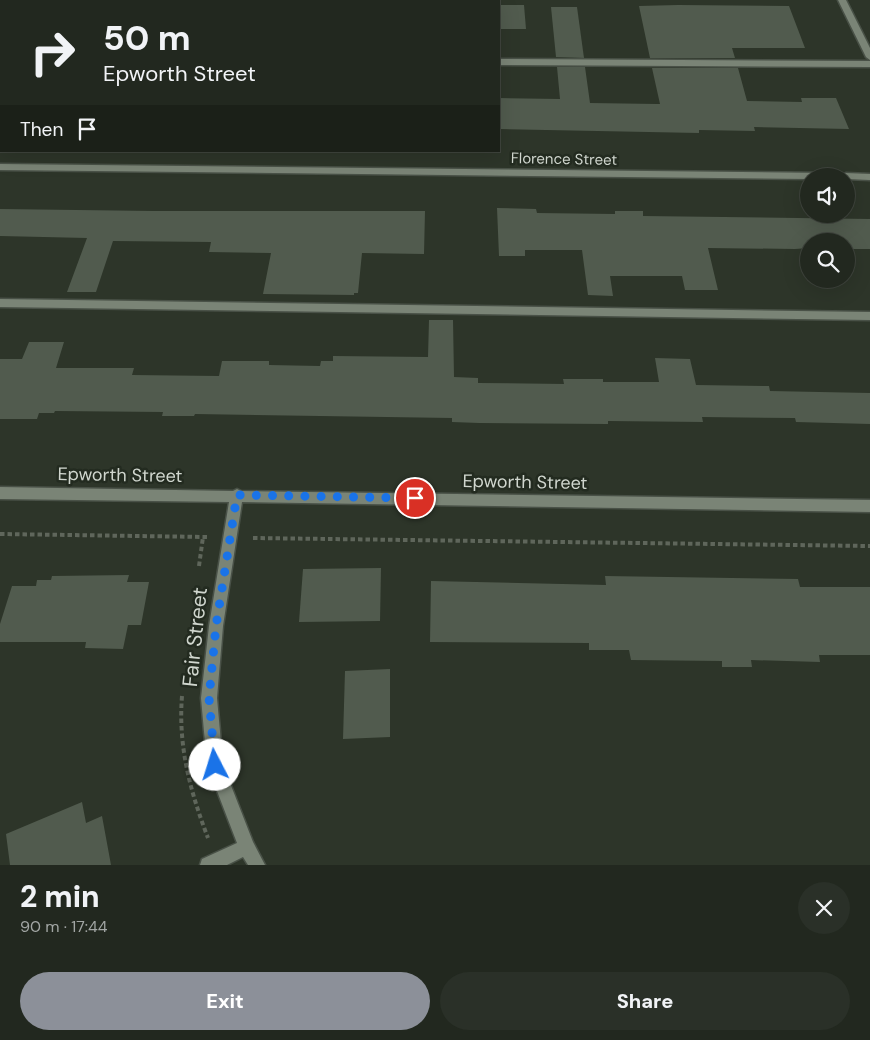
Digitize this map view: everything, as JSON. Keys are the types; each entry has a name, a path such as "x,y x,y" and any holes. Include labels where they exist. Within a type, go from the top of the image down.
{"street":[{"path":"842,0 870,57"},
{"path":"500,62 870,64"},
{"name":"Florence Street","path":"0,167 800,176"},
{"path":"855,176 870,177"},
{"path":"0,303 870,316"},
{"name":"Epworth Street","path":"0,493 237,495 870,506"},
{"name":"Fair Street","path":"237,495 216,626 209,698 215,765 247,847 257,865"},
{"path":"208,865 247,847"}],"path":[{"path":"0,534 870,546"}],"building":[{"path":"500,5 524,5 526,29 500,29"},
{"path":"639,6 789,6 805,48 732,48 735,58 650,58"},
{"path":"551,7 577,7 584,58 556,57"},
{"path":"557,67 585,67 590,103 657,104 660,104 652,68 738,68 747,101 802,102 801,98 836,98 849,129 754,127 755,131 699,130 699,133 500,129 500,98 560,99"},
{"path":"497,208 536,209 537,213 615,214 615,211 643,211 643,216 800,218 800,223 855,223 855,219 870,219 870,249 855,249 855,233 800,233 800,249 708,248 718,290 685,290 682,276 610,276 613,296 588,295 582,250 525,250 525,256 499,256"},
{"path":"0,209 425,211 424,254 362,253 358,293 354,293 354,295 263,294 271,253 209,252 211,242 113,241 96,292 67,292 87,238 0,236"},
{"path":"429,320 453,320 454,377 478,378 478,383 564,384 563,379 603,379 603,382 659,382 655,358 690,359 696,385 769,386 770,391 870,393 870,424 796,422 795,418 702,417 703,422 608,421 608,424 479,423 452,422 452,418 195,414 194,416 162,416 163,412 55,411 54,413 39,413 37,419 0,419 0,359 22,359 29,342 64,342 56,368 134,368 132,375 219,376 222,361 269,361 269,365 320,366 321,361 333,361 333,356 428,357"},
{"path":"381,568 380,621 299,622 303,569"},
{"path":"129,575 127,582 149,582 141,625 128,625 123,649 85,648 86,642 0,642 0,624 12,586 36,586 37,580 51,580 52,576"},
{"path":"605,576 798,579 800,587 870,587 870,655 819,655 820,662 751,660 752,667 722,667 722,661 631,660 629,650 589,650 589,643 430,642 431,581 606,585"},
{"path":"390,669 390,737 343,739 345,671"},
{"path":"82,802 86,823 102,816 111,865 10,865 6,834"}],"route":[{"path":"215,765 209,698 216,626 237,495 415,498"}]}
